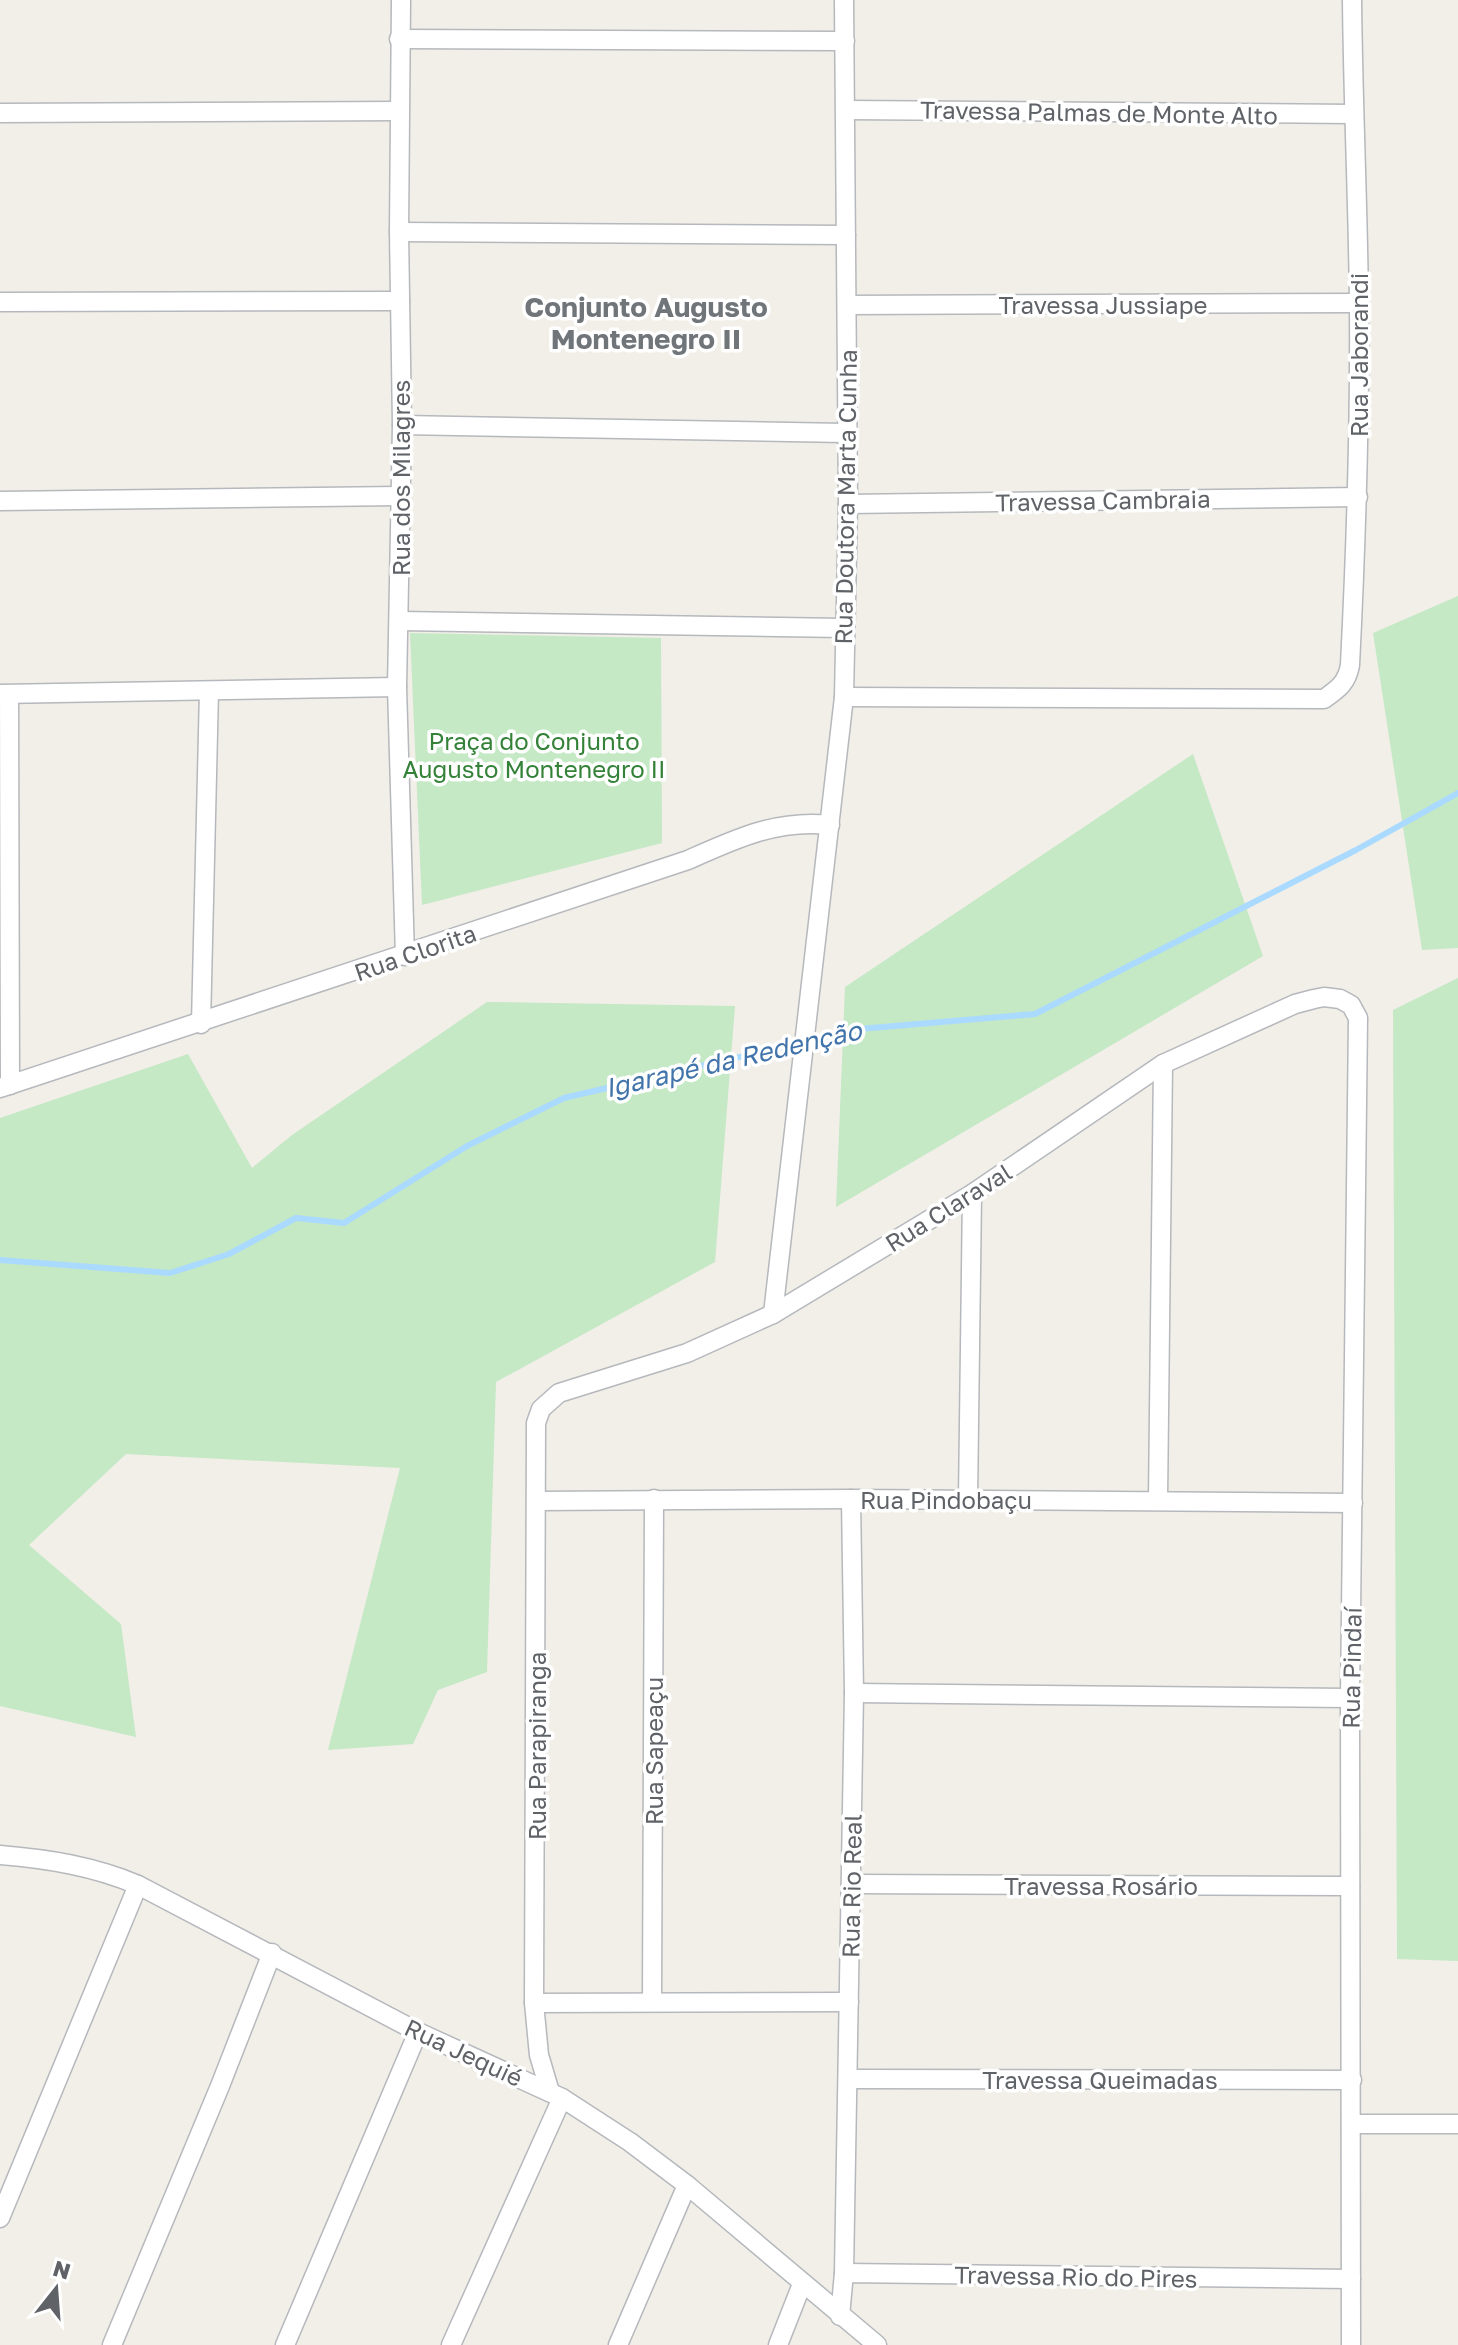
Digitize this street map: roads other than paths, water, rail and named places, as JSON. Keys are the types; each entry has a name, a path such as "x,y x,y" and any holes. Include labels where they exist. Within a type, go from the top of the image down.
{"street":[{"name":"Rua dos Milagres","path":"401,0 399,232 402,425 397,687 405,956"},
{"name":"Rua Doutora Marta Cunha","path":"773,1314 844,697 848,504 845,433 844,0"},
{"name":"Rua Jaborandi","path":"844,697 1324,699 1339,689 1348,677 1358,497 1359,303 1352,0"},
{"path":"399,39 845,41"},
{"name":"Travessa Palmas de Monte Alto","path":"846,110 1353,114"},
{"path":"0,113 399,111"},
{"path":"399,232 846,235"},
{"path":"0,302 400,301"},
{"name":"Travessa Jussiape","path":"847,305 1359,303"},
{"path":"402,425 845,433"},
{"path":"0,501 399,496"},
{"name":"Travessa Cambraia","path":"848,504 1358,497"},
{"path":"400,621 844,628"},
{"path":"5,1086 4,694 397,687"},
{"path":"201,1024 209,691"},
{"name":"Rua Clorita","path":"5,1086 201,1024 688,860 747,834 790,824 830,825"},
{"name":"Rua Claraval","path":"547,1401 559,1393 687,1353 773,1314 972,1194 1163,1064 1295,1004 1324,997 1340,999"},
{"name":"Rua Pindaí","path":"1340,999 1351,1005 1358,1018 1350,1698 1351,2345"},
{"path":"1158,1500 1163,1064"},
{"path":"968,1500 972,1194"},
{"name":"Rua Parapiranga","path":"547,1401 536,1423 534,2003 539,2055 556,2095"},
{"name":"Rua Sapeaçu","path":"652,2002 654,1499"},
{"name":"Rua Pindobaçu","path":"538,1501 851,1499 1353,1503"},
{"name":"Rua Rio Real","path":"844,2273 854,1693 851,1499"},
{"path":"854,1693 1350,1698"},
{"name":"Rua Jequié","path":"0,1855 64,1862 106,1871 272,1953 418,2032 556,2095 630,2142 687,2185 877,2345"},
{"name":"Travessa Rosário","path":"851,1884 1350,1886"},
{"path":"0,2218 138,1885"},
{"path":"112,2345 272,1953"},
{"path":"534,2003 849,2002"},
{"path":"285,2345 418,2032"},
{"name":"Travessa Queimadas","path":"848,2079 1352,2080"},
{"path":"451,2345 556,2095"},
{"path":"1352,2124 1458,2124"},
{"path":"618,2345 687,2185"},
{"path":"840,2316 844,2273"},
{"name":"Travessa Rio do Pires","path":"844,2273 1351,2279"},
{"path":"778,2345 802,2284"}],"waterway":[{"name":"Igarapé da Redenção","path":"0,1260 170,1273 229,1254 296,1218 344,1223 467,1146 564,1098 859,1029 1035,1014 1356,850 1458,793"}],"district":[{"name":"Conjunto Augusto Montenegro II","path":"646,322"}],"park label":[{"name":"Praça do Conjunto Augusto Montenegro II","path":"534,754"}]}
